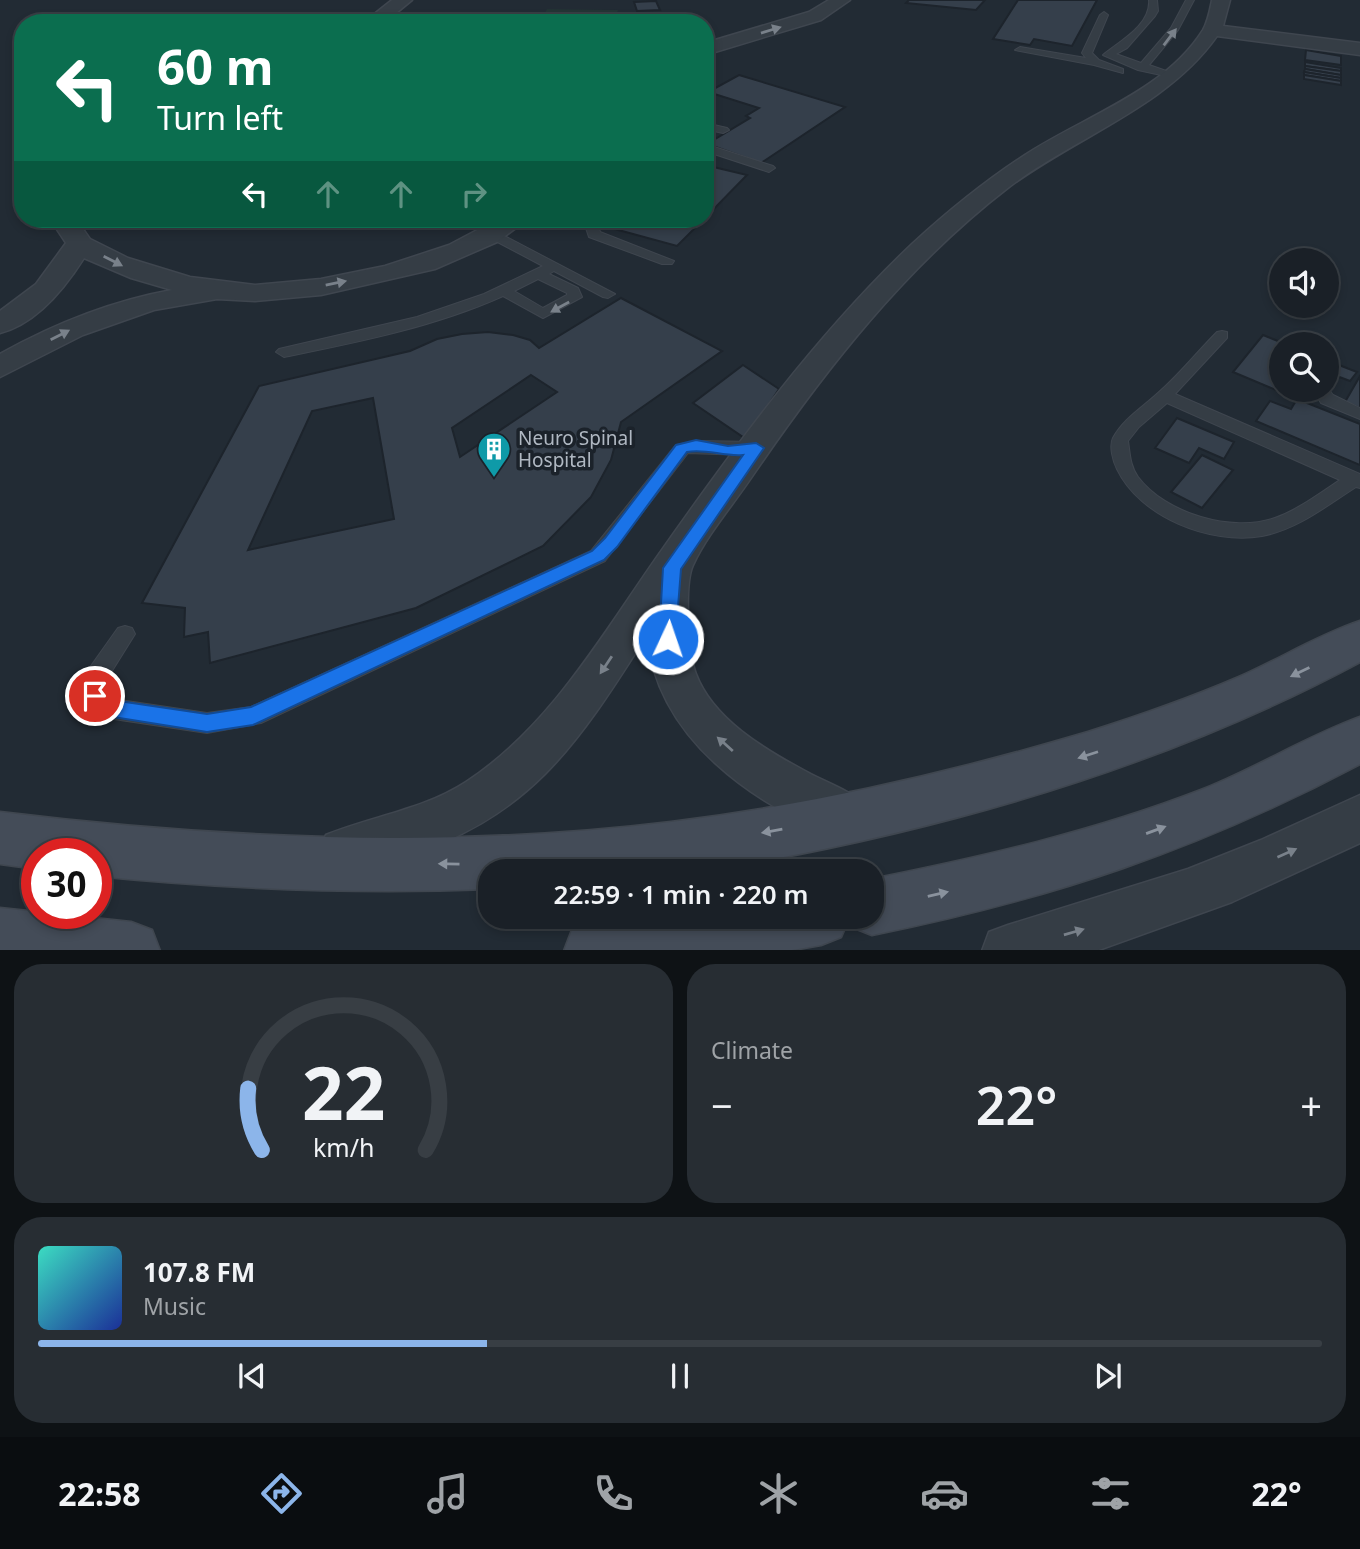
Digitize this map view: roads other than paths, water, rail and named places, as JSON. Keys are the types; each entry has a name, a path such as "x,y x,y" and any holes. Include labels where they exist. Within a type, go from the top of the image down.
{"street":[{"path":"384,14 403,0"},
{"path":"714,46 814,16 841,0"},
{"path":"310,863 442,820 498,787 546,746 581,701 813,368 872,298 928,242 984,195 1157,76 1216,17 1360,49"},
{"path":"69,228 79,243 122,267 170,280 253,293"},
{"path":"0,367 76,327 137,306 197,295 320,286 385,274 444,256 500,228"},
{"path":"0,324 32,304 64,272 79,243"},
{"path":"672,568 668,639 678,683 704,726 744,762 845,818"},
{"path":"0,838 152,856 310,863 504,864 672,849 845,818 1016,778 1167,729 1298,674 1360,640"},
{"path":"884,905 940,894 1102,850 1245,797 1360,739"},
{"path":"1008,950 1111,922 1228,880 1360,818"},
{"path":"593,950 738,929"},
{"path":"0,937 131,950"}],"lane":[{"path":"1153,0 1154,11 1151,16 1124,46 1108,55 1157,76"},
{"path":"1157,76 1164,45 1182,20 1190,0"},
{"path":"1096,62 1087,53 1104,15"},
{"path":"1020,50 1096,62 1157,76"},
{"path":"714,128 723,130"},
{"path":"714,151 767,172 714,162"},
{"path":"505,291 543,314 575,297 573,291 546,270 506,228"},
{"path":"592,228 594,234 667,261"},
{"path":"284,352 407,327 505,291 546,270 608,294"},
{"path":"1222,335 1164,396 1133,423 1121,441 1123,464 1139,488 1170,511 1208,526 1247,531 1280,524 1357,481"},
{"path":"1164,396 1357,481"},
{"path":"1334,402 1360,414"},
{"path":"125,634 94,680 95,696 107,708 207,723 253,716 598,556 611,543 682,449 696,445 743,451 756,448"},
{"path":"714,449 732,467 735,478"}],"place":[{"name":"Neuro Spinal Hospital","path":"494,479"}]}
